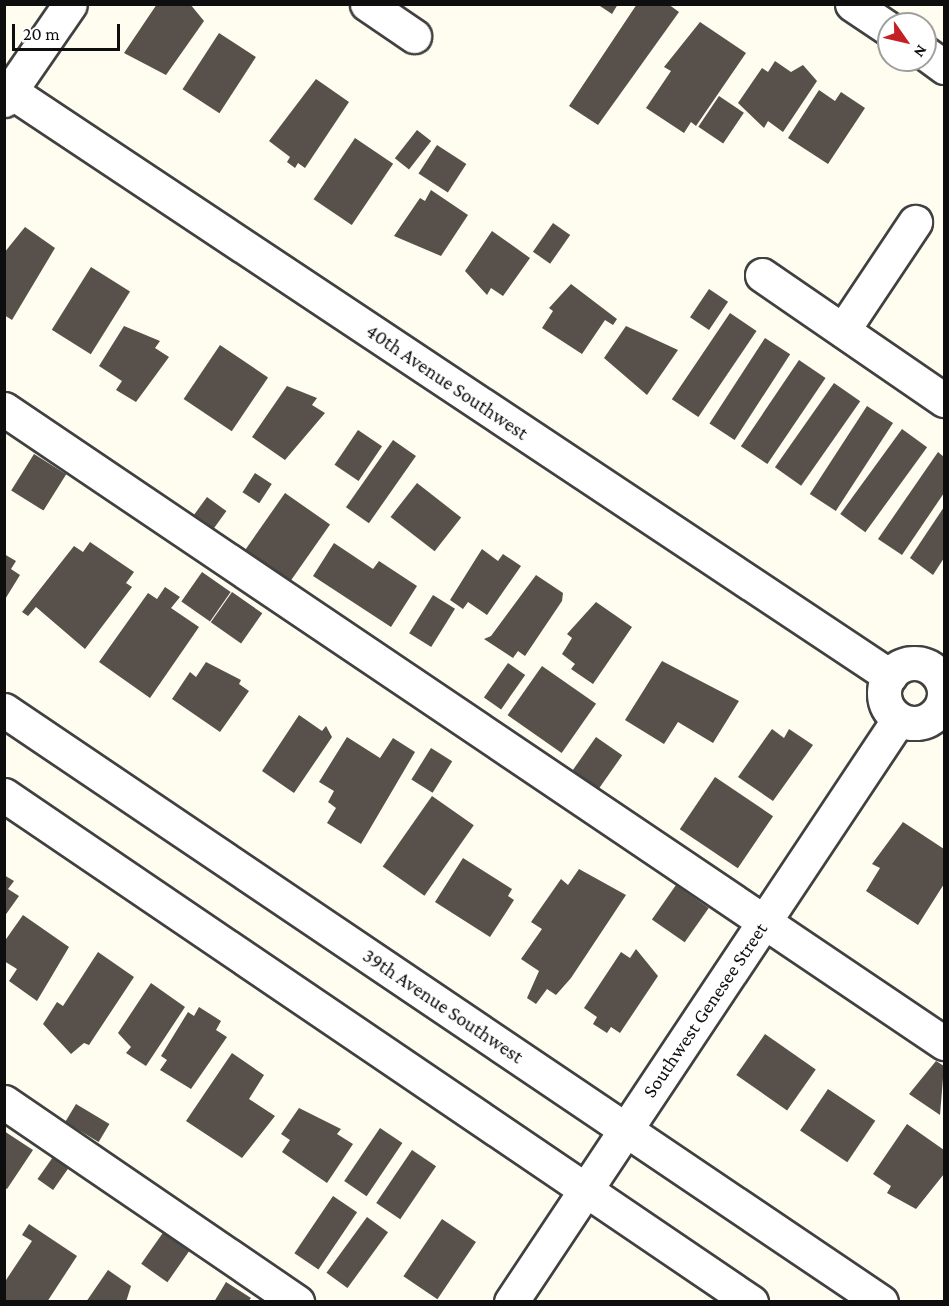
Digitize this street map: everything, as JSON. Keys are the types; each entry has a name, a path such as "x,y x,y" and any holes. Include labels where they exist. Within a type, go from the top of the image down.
{"street":[{"path":"6,93 70,4"},
{"path":"368,4 414,36"},
{"path":"852,4 877,21"},
{"name":"40th Avenue Southwest","path":"6,93 890,676"},
{"path":"843,330 915,222"},
{"path":"762,275 945,400"},
{"path":"4,409 945,1043"},
{"path":"911,663 939,663 944,692 941,714 919,723 899,719 885,699 890,676 911,663"},
{"name":"39th Avenue Southwest","path":"4,710 881,1302"},
{"name":"Southwest Genesee Street","path":"511,1302 899,719"},
{"path":"4,795 751,1302"},
{"path":"4,1102 297,1302"}],"building":[{"path":"157,4 190,4 204,21 166,75 124,53"},
{"path":"597,4 618,4 612,14"},
{"path":"637,4 668,4 679,12 598,125 569,106"},
{"path":"700,22 746,53 696,126 691,122 684,133 646,108 671,71 664,67"},
{"path":"219,33 256,57 219,113 183,89"},
{"path":"775,61 791,72 803,65 817,81 783,132 768,121 764,128 738,103 762,68 768,72"},
{"path":"316,79 349,102 305,168 298,163 295,168 287,162 290,157 269,141"},
{"path":"819,90 835,101 841,92 865,108 828,164 788,138"},
{"path":"719,96 744,113 723,143 698,127"},
{"path":"417,130 431,141 409,169 395,158"},
{"path":"355,138 393,164 352,225 314,199"},
{"path":"437,145 466,164 448,193 418,174"},
{"path":"431,190 468,215 441,256 394,236 420,198 425,201"},
{"path":"553,223 570,235 550,264 533,252"},
{"path":"25,227 55,248 12,320 4,315 4,253"},
{"path":"492,231 530,258 503,296 491,288 487,295 465,271"},
{"path":"91,267 130,291 91,354 52,330"},
{"path":"571,284 617,319 613,325 605,320 582,354 542,328 553,311 549,308"},
{"path":"709,289 728,302 709,330 690,317"},
{"path":"730,313 757,331 698,417 672,399"},
{"path":"124,326 160,341 155,348 169,357 136,402 116,390 122,381 99,366"},
{"path":"626,326 678,350 647,395 604,358"},
{"path":"765,338 790,354 735,440 709,424"},
{"path":"220,345 268,377 232,431 184,399"},
{"path":"799,360 826,378 767,464 741,446"},
{"path":"834,383 860,401 801,486 775,467"},
{"path":"287,386 317,398 312,405 325,413 285,460 252,437"},
{"path":"867,406 893,423 836,511 810,494"},
{"path":"902,429 927,447 865,532 840,514"},
{"path":"358,430 382,446 359,481 335,465"},
{"path":"393,440 416,456 369,523 346,507"},
{"path":"938,452 944,457 944,493 902,555 878,539"},
{"path":"34,454 66,474 43,511 11,490"},
{"path":"255,473 272,484 259,503 242,492"},
{"path":"417,483 461,517 435,551 391,517"},
{"path":"285,493 330,525 285,588 240,557"},
{"path":"207,497 226,511 210,534 191,520"},
{"path":"944,507 944,558 933,575 910,558"},
{"path":"90,542 134,572 126,583 132,587 85,649 36,607 28,616 22,612 74,546 83,552"},
{"path":"334,543 373,569 379,561 417,586 391,627 313,576"},
{"path":"482,549 498,561 503,554 521,566 487,615 468,602 463,609 450,600"},
{"path":"4,554 16,561 11,569 20,575 4,601"},
{"path":"202,572 231,592 210,622 181,601"},
{"path":"536,575 563,593 562,601 525,656 518,651 513,658 484,639 491,636"},
{"path":"165,587 180,597 171,608 199,627 150,698 99,662 148,593 157,599"},
{"path":"232,592 262,613 241,644 211,622"},
{"path":"433,595 455,609 431,647 409,633"},
{"path":"596,602 632,627 593,684 571,669 575,664 562,654 572,638 567,634"},
{"path":"662,661 739,701 713,743 678,722 664,744 625,720"},
{"path":"206,662 241,680 239,684 249,691 220,732 172,699 190,672 196,677"},
{"path":"508,663 525,675 501,709 484,697"},
{"path":"542,666 596,704 562,753 508,715"},
{"path":"299,715 322,731 326,726 332,737 294,793 262,771"},
{"path":"772,729 784,738 789,729 813,745 773,801 738,777"},
{"path":"347,737 380,758 393,738 415,752 361,844 327,823 336,808 328,802 334,791 319,782"},
{"path":"596,737 622,755 594,796 567,778"},
{"path":"431,748 452,761 433,793 411,779"},
{"path":"715,777 773,816 738,868 680,829"},
{"path":"432,796 474,825 424,896 383,866"},
{"path":"903,822 944,849 944,884 918,925 866,891 880,868 872,864"},
{"path":"463,858 512,889 508,896 514,900 490,937 435,902"},
{"path":"579,869 626,895 571,978 556,995 547,989 536,1004 527,998 539,971 521,959 542,929 531,922 561,879 568,885"},
{"path":"4,875 14,881 8,889 19,896 4,917"},
{"path":"676,885 709,908 685,942 652,919"},
{"path":"23,915 69,947 37,1001 9,981 17,969 4,961 4,942"},
{"path":"636,949 658,976 620,1033 611,1027 607,1033 593,1024 597,1017 584,1008 621,952 630,958"},
{"path":"98,952 134,977 89,1045 84,1043 71,1054 43,1024 57,1002 63,1006"},
{"path":"151,983 185,1007 146,1066 126,1053 131,1047 118,1033"},
{"path":"199,1007 221,1021 216,1030 227,1037 191,1089 160,1070 167,1060 161,1056 188,1012 194,1016"},
{"path":"765,1034 816,1070 787,1111 736,1075"},
{"path":"232,1053 264,1075 249,1099 275,1116 242,1158 186,1121"},
{"path":"936,1061 944,1066 940,1115 909,1094"},
{"path":"828,1089 875,1121 847,1162 800,1130"},
{"path":"76,1104 109,1124 99,1142 65,1122"},
{"path":"299,1108 341,1129 337,1134 353,1144 327,1183 282,1152 290,1140 281,1134"},
{"path":"907,1124 944,1150 944,1174 916,1209 887,1193 891,1186 873,1174"},
{"path":"380,1128 402,1143 367,1196 344,1181"},
{"path":"4,1131 33,1150 7,1189 4,1187"},
{"path":"412,1150 436,1166 400,1219 376,1203"},
{"path":"53,1157 69,1168 53,1190 38,1179"},
{"path":"333,1196 357,1212 318,1269 294,1253"},
{"path":"367,1217 388,1232 347,1288 326,1273"},
{"path":"442,1219 476,1242 437,1299 403,1276"},
{"path":"29,1224 77,1256 47,1302 4,1302 4,1283 32,1241 22,1235"},
{"path":"167,1227 193,1245 167,1282 141,1264"},
{"path":"108,1270 131,1286 126,1302 86,1302"},
{"path":"226,1282 251,1298 248,1302 214,1302"}]}
